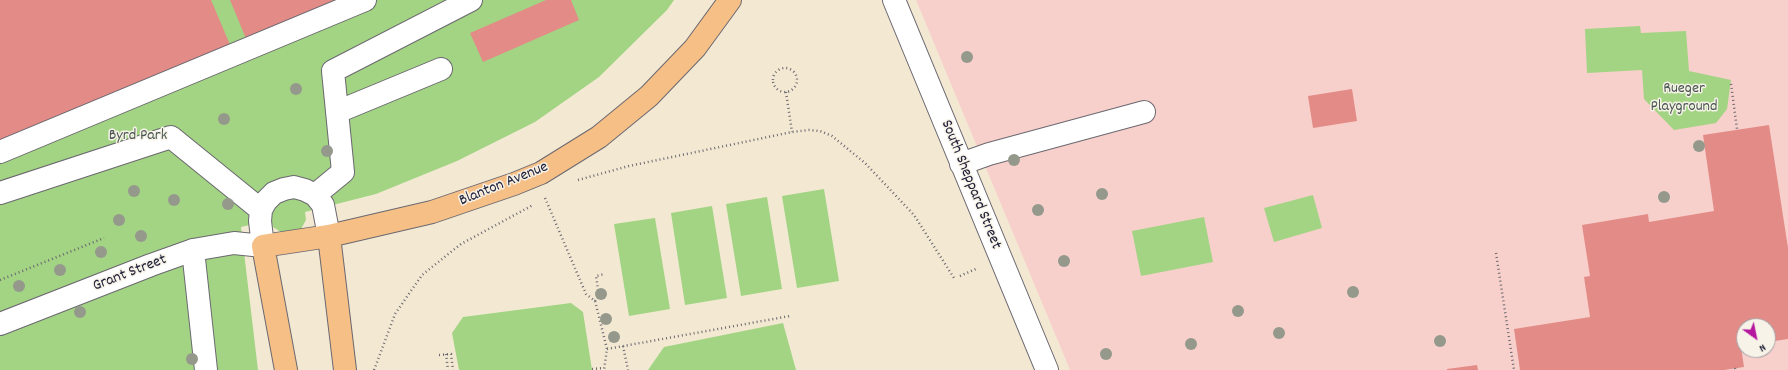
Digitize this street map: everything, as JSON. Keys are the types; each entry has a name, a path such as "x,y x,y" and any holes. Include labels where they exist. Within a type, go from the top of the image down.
{"main road":[{"name":"Blanton Avenue","path":"263,246 329,236 432,212 519,182 561,162 599,137 654,90 695,48 730,0"},
{"path":"329,236 345,370"},
{"path":"263,246 286,370"}],"street":[{"path":"0,152 365,0"},
{"path":"315,195 343,172 333,70 471,0"},
{"name":"South Sheppard Street","path":"894,0 1047,370"},
{"path":"337,112 441,69"},
{"path":"961,164 988,154 1144,112"},
{"path":"0,193 171,137 261,210"},
{"path":"263,246 260,221 261,210 266,201 274,193 294,187 315,195 322,204 326,215 329,236"},
{"name":"Grant Street","path":"0,324 193,250 234,243 263,246"},
{"path":"193,250 206,370"}],"path":[{"path":"786,68 793,72 796,78 793,88 786,92 775,87 773,80 776,72 786,68"},
{"path":"1731,84 1737,129"},
{"path":"786,92 792,132"},
{"path":"572,184 579,180 629,166 792,132 809,130 820,131 832,136 865,163 914,216 954,278"},
{"path":"374,370 395,314 422,275 461,244 552,195"},
{"path":"545,198 586,294 595,301 607,349 604,369 592,369"},
{"path":"0,280 104,238"},
{"path":"1496,253 1514,370"},
{"path":"960,276 980,267"},
{"path":"595,301 599,295 596,276 605,274"},
{"path":"607,349 790,316"},
{"path":"623,346 628,370"},
{"path":"446,354 448,370"},
{"path":"439,355 451,354 453,370"}],"shaded area":[{"path":"916,0 1788,0 1788,370 1070,370"}],"green space":[{"name":"Byrd Park","path":"0,0 674,0 667,10 599,77 535,122 457,161 376,194 305,212 306,220 301,229 292,234 281,232 273,227 271,220 241,227 258,370 0,370"},
{"name":"Rueger Playground","path":"1640,26 1641,33 1686,31 1689,71 1731,80 1727,109 1716,123 1674,130 1644,99 1642,70 1587,73 1585,29"},
{"path":"824,189 839,281 797,288 782,196"},
{"path":"1313,195 1322,228 1274,242 1264,208"},
{"path":"767,197 782,289 741,296 726,204"},
{"path":"712,206 727,298 685,305 671,213"},
{"path":"1204,217 1213,262 1141,276 1132,231"},
{"path":"655,218 670,309 629,316 614,224"},
{"path":"571,303 583,312 592,370 459,370 452,333 463,317"},
{"path":"783,323 796,370 648,370 664,347"}],"building":[{"path":"0,0 211,0 231,47 0,143"},
{"path":"230,0 345,0 247,41"},
{"path":"546,0 571,0 579,20 483,62 470,33"},
{"path":"1352,89 1357,121 1313,128 1308,96"},
{"path":"1769,125 1788,248 1788,339 1776,341 1776,318 1736,318 1736,358 1743,358 1744,367 1724,370 1520,370 1514,329 1590,317 1584,277 1590,276 1582,225 1648,214 1649,222 1714,211 1703,135"},
{"path":"1477,365 1478,370 1447,370 1447,369"}]}
